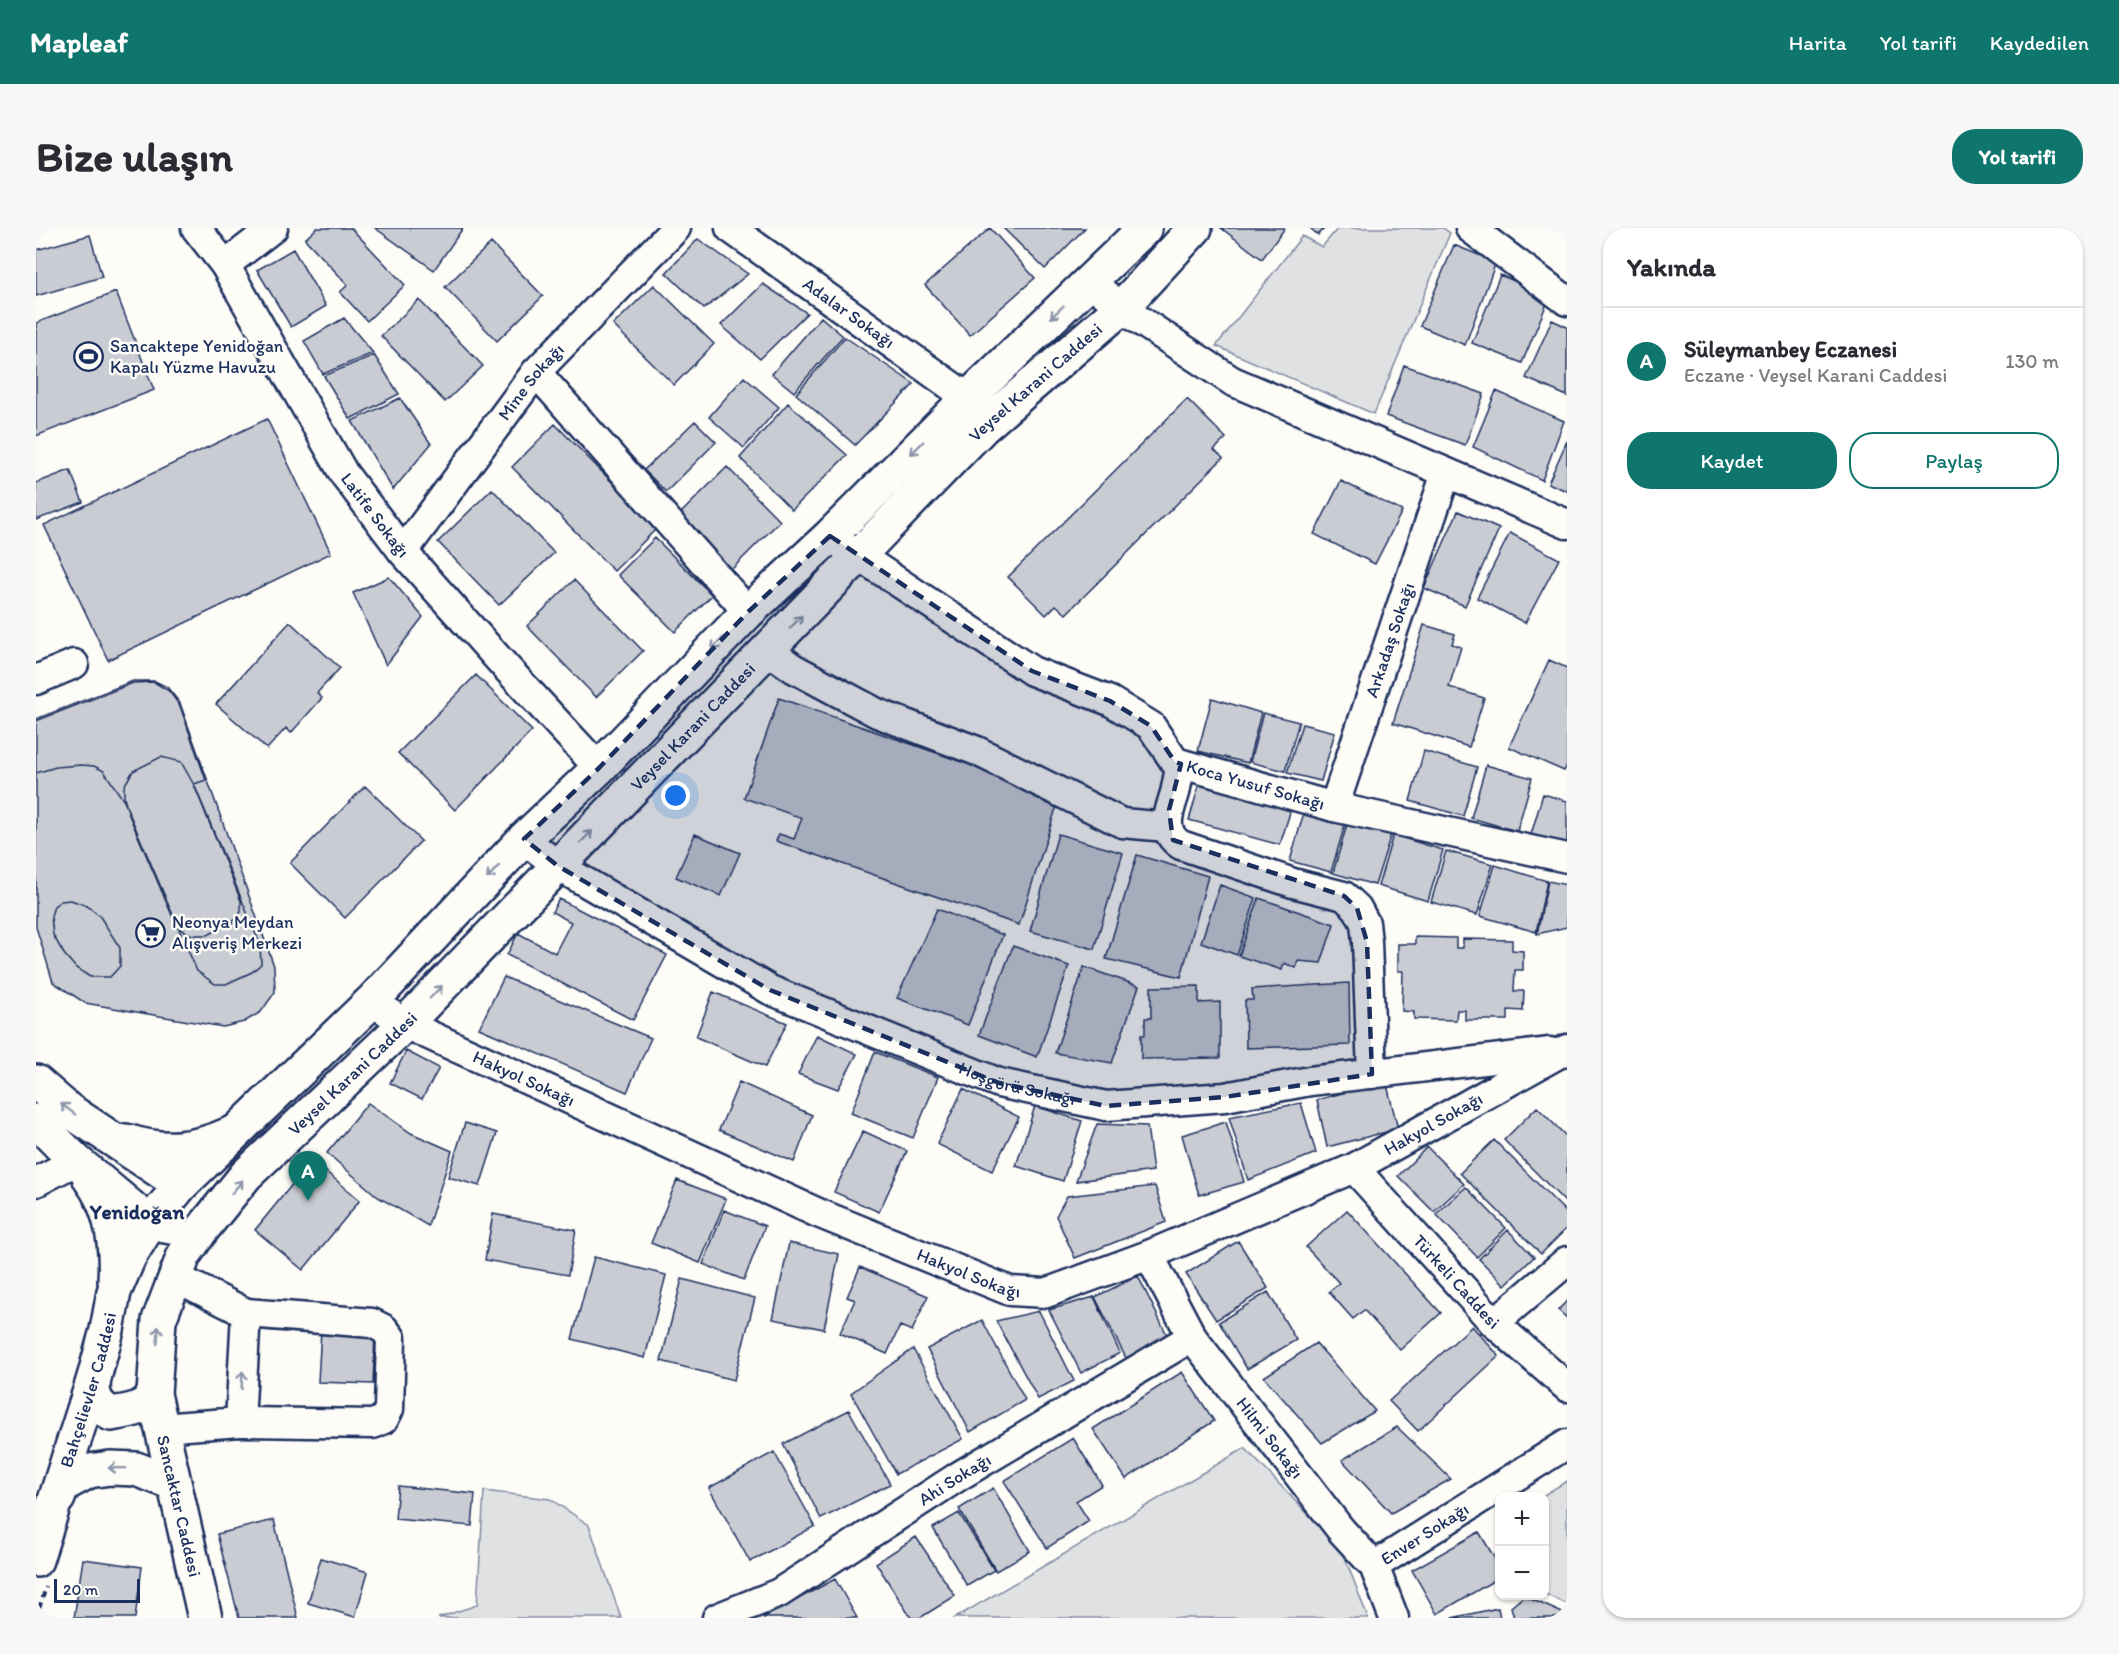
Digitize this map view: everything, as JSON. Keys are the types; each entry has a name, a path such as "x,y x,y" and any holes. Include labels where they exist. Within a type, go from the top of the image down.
{"main road":[{"name":"Veysel Karani Caddesi","path":"181,1185 372,1001 524,839 599,768 748,612 830,536 968,398 1145,228"},
{"name":"Veysel Karani Caddesi","path":"200,1232 246,1175 405,1024 983,427 1121,308 1195,228"},
{"path":"36,1082 67,1109 181,1185 200,1232"},
{"path":"36,1121 76,1161 150,1223 200,1232"},
{"path":"103,1133 139,1145 160,1149 184,1148 209,1143 240,1129"},
{"path":"76,1161 96,1188 113,1231 116,1258 114,1292"},
{"name":"Bahçelievler Caddesi","path":"36,1560 94,1378 114,1292 129,1257 150,1223 181,1185"},
{"path":"94,1378 92,1390 96,1401 111,1414 139,1408 149,1402 154,1394 159,1320 184,1255 200,1232"},
{"name":"Sancaktar Caddesi","path":"154,1394 205,1618"},
{"path":"54,1507 63,1485 89,1471 110,1468 136,1469 173,1483"}],"street":[{"name":"Latife Sokağı","path":"196,228 225,265 344,474 403,552 599,768"},
{"path":"225,265 273,228"},
{"name":"Mine Sokağı","path":"403,552 536,372 676,228"},
{"name":"Adalar Sokağı","path":"730,228 968,398"},
{"path":"1470,228 1567,301"},
{"path":"1090,281 1121,308 1232,381 1567,524"},
{"path":"536,372 748,612"},
{"name":"Arkadaş Sokağı","path":"1334,807 1446,473"},
{"name":"Koca Yusuf Sokağı","path":"830,536 858,557 1032,670 1110,702 1151,726 1174,762 1334,807 1567,858"},
{"path":"768,650 793,668 877,713 977,751 1122,823 1167,827"},
{"path":"36,680 74,664"},
{"path":"1181,764 1167,827 1173,840 1181,845 1293,883 1344,896 1357,908 1365,923 1367,942 1372,1074"},
{"name":"Hoşgörü Sokağı","path":"524,839 558,866 770,990 999,1083 1106,1106 1225,1097 1310,1082 1566,1050"},
{"name":"Hakyol Sokağı","path":"372,1001 405,1024 818,1213 1010,1291 1046,1293 1149,1255 1354,1168 1566,1050"},
{"path":"36,1182 76,1161"},
{"name":"Türkeli Caddesi","path":"1354,1168 1494,1323 1567,1387"},
{"name":"Hilmi Sokağı","path":"1149,1255 1191,1337 1341,1530 1374,1566 1394,1618"},
{"path":"1494,1323 1567,1262"},
{"path":"160,1428 240,1422 373,1424 384,1419 389,1410 391,1338 384,1329 372,1323 246,1313 175,1277"},
{"path":"240,1422 246,1313"},
{"name":"Ahi Sokağı","path":"717,1618 779,1593 959,1476 1191,1337"},
{"name":"Enver Sokağı","path":"1374,1566 1567,1444"}],"highlighted area":[{"path":"830,536 1032,671 1110,701 1151,726 1175,762 1181,764 1169,810 1173,840 1344,896 1357,908 1367,942 1372,1074 1225,1097 1106,1106 999,1083 770,990 558,866 524,839 599,768 748,612"}],"shaded area":[{"path":"1338,228 1443,228 1450,233 1374,414 1216,346 1302,236 1322,247"},
{"path":"1245,1448 1342,1550 1368,1618 955,1618"},
{"path":"1567,1481 1567,1604 1549,1596 1549,1492"},
{"path":"484,1491 550,1499 589,1525 621,1618 438,1618 477,1605"}],"building":[{"path":"317,228 351,228 405,285 367,321 340,292 348,285 305,239"},
{"path":"375,228 463,228 434,270"},
{"path":"990,228 1035,278 970,335 925,285"},
{"path":"1003,228 1085,228 1045,269"},
{"path":"1221,228 1285,228 1262,259"},
{"path":"1310,228 1325,228 1318,235"},
{"path":"90,235 102,277 36,296 36,250"},
{"path":"698,239 748,274 704,309 666,273"},
{"path":"491,243 543,296 497,341 445,287"},
{"path":"1454,245 1496,262 1465,345 1420,326"},
{"path":"293,249 326,306 291,327 257,270"},
{"path":"1500,275 1550,296 1522,363 1472,343"},
{"path":"763,284 807,313 760,359 721,325"},
{"path":"654,285 714,344 674,385 613,325"},
{"name":"Sancaktepe Yenidoğan Kapalı Yüzme Havuzu","path":"116,292 154,390 36,436 36,323"},
{"path":"419,300 483,366 445,402 381,336"},
{"path":"821,317 843,336 794,392 772,374"},
{"path":"344,318 373,353 323,374 304,341"},
{"path":"1552,320 1567,327 1567,396 1526,378"},
{"path":"845,337 914,384 855,445 796,394"},
{"path":"374,355 399,394 350,419 324,376"},
{"path":"1404,365 1484,394 1465,445 1386,416"},
{"path":"744,377 779,407 744,448 709,417"},
{"path":"1496,391 1564,421 1542,480 1473,447"},
{"path":"400,398 431,444 393,490 352,421"},
{"path":"1187,399 1226,438 1214,450 1223,458 1066,614 1056,605 1046,615 1008,577"},
{"path":"788,403 847,455 792,510 740,458"},
{"path":"267,419 331,553 108,660 44,525"},
{"path":"695,421 716,442 666,492 644,470"},
{"path":"555,424 657,528 614,571 512,467"},
{"path":"1567,441 1567,491 1548,483"},
{"path":"727,467 780,521 729,572 675,519"},
{"path":"70,470 83,502 36,520 36,483"},
{"path":"1341,481 1402,511 1375,564 1314,534"},
{"path":"492,489 554,553 499,605 438,542"},
{"path":"1458,511 1499,529 1465,606 1424,588"},
{"path":"1510,533 1559,559 1525,623 1477,598"},
{"path":"655,538 712,595 675,632 618,575"},
{"path":"389,577 423,617 386,665 353,593"},
{"path":"574,580 643,651 596,697 527,626"},
{"path":"290,622 340,668 317,693 322,698 291,733 286,728 267,749 216,704"},
{"path":"1424,625 1455,634 1452,644 1461,647 1449,687 1484,698 1469,747 1393,723"},
{"path":"1549,660 1567,668 1567,765 1564,771 1509,747"},
{"path":"476,675 532,731 455,810 398,753"},
{"path":"133,681 155,681 167,687 180,703 274,966 275,992 261,1012 244,1022 223,1027 85,1003 53,982 36,927 36,719"},
{"path":"154,682 169,691 180,706 206,780 194,784 260,944 261,964 252,972 226,984 215,984 197,971 124,801 104,771 94,766 81,765 56,767 36,773 36,721 133,683"},
{"path":"779,698 1060,796 1019,925 776,841 779,834 794,839 802,818 744,798"},
{"path":"1212,698 1261,713 1248,763 1198,751"},
{"path":"1263,713 1299,722 1285,771 1250,762"},
{"path":"1302,724 1335,732 1321,781 1287,773"},
{"path":"1424,751 1477,767 1463,816 1410,801"},
{"path":"161,757 181,762 194,785 241,901 241,912 233,922 208,935 192,935 177,927 129,815 124,798 124,786 133,771"},
{"path":"1486,765 1532,778 1517,831 1471,818"},
{"path":"1200,782 1291,809 1280,845 1189,820"},
{"path":"365,786 421,841 345,918 290,863"},
{"path":"1543,794 1567,801 1567,849 1530,838"},
{"path":"1305,809 1346,821 1331,872 1290,861"},
{"path":"1348,821 1391,834 1375,885 1333,873"},
{"path":"695,834 740,853 721,896 676,877"},
{"path":"1058,834 1123,853 1094,949 1030,931"},
{"path":"1393,835 1443,850 1428,901 1378,886"},
{"path":"1446,851 1493,864 1477,915 1431,902"},
{"path":"1137,855 1208,876 1181,977 1106,959"},
{"path":"1495,865 1547,881 1536,932 1480,916"},
{"path":"1548,881 1567,885 1567,927 1537,934"},
{"path":"1220,885 1256,898 1237,955 1201,942"},
{"path":"1259,898 1334,924 1321,963 1298,961 1296,968 1284,963 1282,970 1239,956"},
{"path":"559,899 667,955 633,1020 507,955 518,933 555,953 571,922 552,912"},
{"path":"71,900 87,906 99,915 120,948 120,966 110,977 90,977 76,968 64,954 53,935 51,916 54,906 61,901"},
{"path":"937,909 1003,935 968,1025 897,998"},
{"path":"1415,937 1456,938 1456,948 1463,948 1463,939 1512,940 1512,950 1523,951 1523,970 1515,970 1514,991 1524,991 1523,1011 1508,1010 1508,1020 1465,1020 1465,1010 1457,1010 1456,1020 1414,1019 1414,1012 1402,1011 1403,971 1398,971 1398,944 1415,944"},
{"path":"1013,946 1069,966 1037,1057 979,1035"},
{"path":"1084,967 1139,986 1112,1063 1055,1053"},
{"path":"504,977 651,1038 627,1092 479,1028"},
{"path":"1349,983 1350,1045 1246,1048 1245,1000 1253,1000 1252,989"},
{"path":"1199,986 1199,1003 1220,1002 1220,1058 1141,1059 1141,1035 1145,1035 1145,1018 1151,1018 1151,987"},
{"path":"713,992 787,1023 765,1067 696,1037"},
{"path":"817,1035 857,1054 838,1089 798,1074"},
{"path":"406,1051 439,1068 422,1099 390,1083"},
{"path":"875,1052 938,1077 913,1138 851,1113"},
{"path":"1386,1081 1398,1129 1327,1147 1317,1100"},
{"path":"739,1082 812,1115 794,1162 719,1130"},
{"path":"963,1089 1019,1117 992,1171 937,1144"},
{"path":"368,1103 411,1133 452,1151 428,1226 378,1197 327,1153"},
{"path":"1301,1103 1316,1153 1248,1180 1229,1117"},
{"path":"1035,1106 1082,1121 1063,1181 1016,1166"},
{"path":"1537,1107 1567,1137 1567,1204 1504,1140"},
{"path":"1226,1122 1244,1182 1199,1195 1182,1135"},
{"path":"465,1123 497,1133 480,1186 448,1177"},
{"path":"1097,1124 1147,1126 1153,1171 1076,1181"},
{"path":"863,1131 907,1151 879,1212 834,1192"},
{"path":"1494,1140 1567,1213 1567,1228 1541,1254 1460,1173"},
{"path":"1427,1147 1464,1184 1434,1212 1398,1176"},
{"path":"312,1160 360,1200 303,1270 255,1230"},
{"path":"677,1180 726,1199 700,1263 651,1243"},
{"path":"1155,1186 1166,1222 1075,1258 1056,1216 1067,1196"},
{"path":"1466,1187 1506,1228 1477,1257 1436,1214"},
{"path":"724,1210 765,1226 744,1280 703,1264"},
{"path":"1347,1210 1441,1313 1400,1350 1364,1310 1353,1319 1329,1292 1339,1283 1306,1247"},
{"path":"493,1214 576,1230 568,1275 485,1260"},
{"path":"1508,1230 1534,1257 1505,1285 1479,1259"},
{"path":"1238,1241 1268,1288 1216,1320 1186,1274"},
{"path":"789,1243 839,1254 824,1329 773,1319"},
{"path":"594,1257 666,1275 645,1358 572,1339"},
{"path":"860,1267 928,1296 912,1331 900,1326 887,1354 840,1333 855,1300 847,1297"},
{"path":"1138,1276 1168,1337 1126,1358 1095,1297"},
{"path":"682,1279 755,1298 734,1380 661,1361"},
{"path":"1268,1292 1296,1340 1247,1369 1219,1322"},
{"path":"1094,1297 1120,1353 1081,1373 1049,1310"},
{"path":"1567,1301 1567,1318 1558,1310"},
{"path":"1039,1311 1074,1381 1038,1399 996,1321"},
{"path":"982,1320 1025,1400 970,1432 927,1349"},
{"path":"1472,1326 1499,1356 1418,1431 1389,1401"},
{"path":"321,1329 375,1332 373,1384 318,1382"},
{"path":"1316,1343 1375,1411 1322,1443 1264,1377"},
{"path":"913,1349 963,1439 896,1474 851,1393"},
{"path":"1182,1372 1214,1421 1126,1479 1093,1429"},
{"path":"849,1410 890,1484 821,1519 783,1444"},
{"path":"1397,1427 1451,1479 1391,1513 1342,1460"},
{"path":"1073,1438 1102,1485 1076,1501 1089,1521 1047,1548 1004,1481"},
{"path":"774,1452 815,1526 750,1562 709,1488"},
{"path":"398,1486 475,1494 472,1526 395,1519"},
{"path":"993,1488 1030,1551 996,1571 959,1509"},
{"path":"959,1513 994,1570 967,1586 933,1528"},
{"path":"274,1520 298,1618 239,1618 217,1534"},
{"path":"1479,1532 1495,1559 1495,1580 1437,1614 1412,1570"},
{"path":"916,1537 955,1596 920,1618 911,1618 876,1563"},
{"path":"321,1558 368,1572 355,1617 308,1603"},
{"path":"83,1559 142,1567 135,1618 74,1618"},
{"path":"835,1579 857,1618 763,1618"},
{"path":"1519,1600 1533,1600 1567,1615 1567,1618 1514,1618 1511,1607"},
{"path":"1498,1608 1500,1618 1452,1618"}],"place":[{"name":"Sancaktepe Yenidoğan Kapalı Yüzme Havuzu","path":"89,356"},
{"name":"Neonya Meydan Alışveriş Merkezi","path":"151,932"},
{"name":"Süleymanbey Eczanesi","path":"308,1201"}],"district":[{"name":"Yenidoğan","path":"137,1212"}]}
